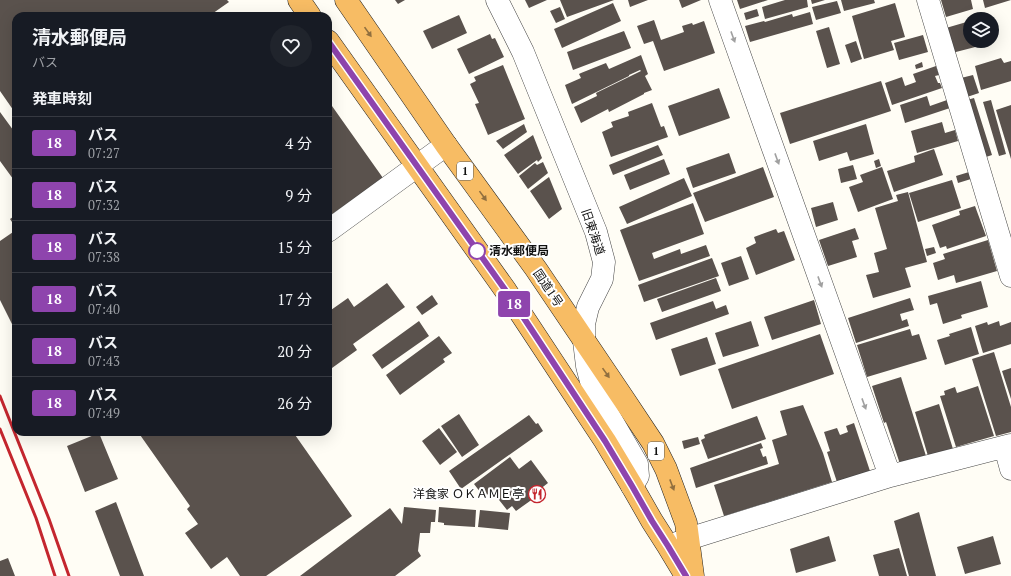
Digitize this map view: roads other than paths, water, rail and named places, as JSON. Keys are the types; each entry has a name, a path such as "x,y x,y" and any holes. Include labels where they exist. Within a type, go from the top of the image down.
{"highway":[{"path":"299,0 307,12"},
{"name":"国道1号","path":"346,0 446,145 536,269 652,443 666,470 686,523 678,542 686,576"},
{"name":"国道1号","path":"332,47 506,291 605,441 652,521 678,542 693,576"}],"street":[{"name":"旧東海道","path":"497,0 523,52 596,232 604,262 602,279 588,308 584,324 584,341 587,366 592,385 637,464 638,476 632,486"},
{"path":"720,0 890,476"},
{"path":"928,0 1011,276"},
{"path":"332,228 446,145"},
{"path":"678,542 890,476 1008,446 1011,469"}],"railway":[{"path":"0,396 12,426"},
{"path":"0,429 36,518 55,576"},
{"path":"16,436 49,519 69,576"}],"place":[{"name":"清水郵便局","path":"477,251"},
{"name":"洋食家 ＯＫＡＭＥ亭","path":"537,494"}]}
